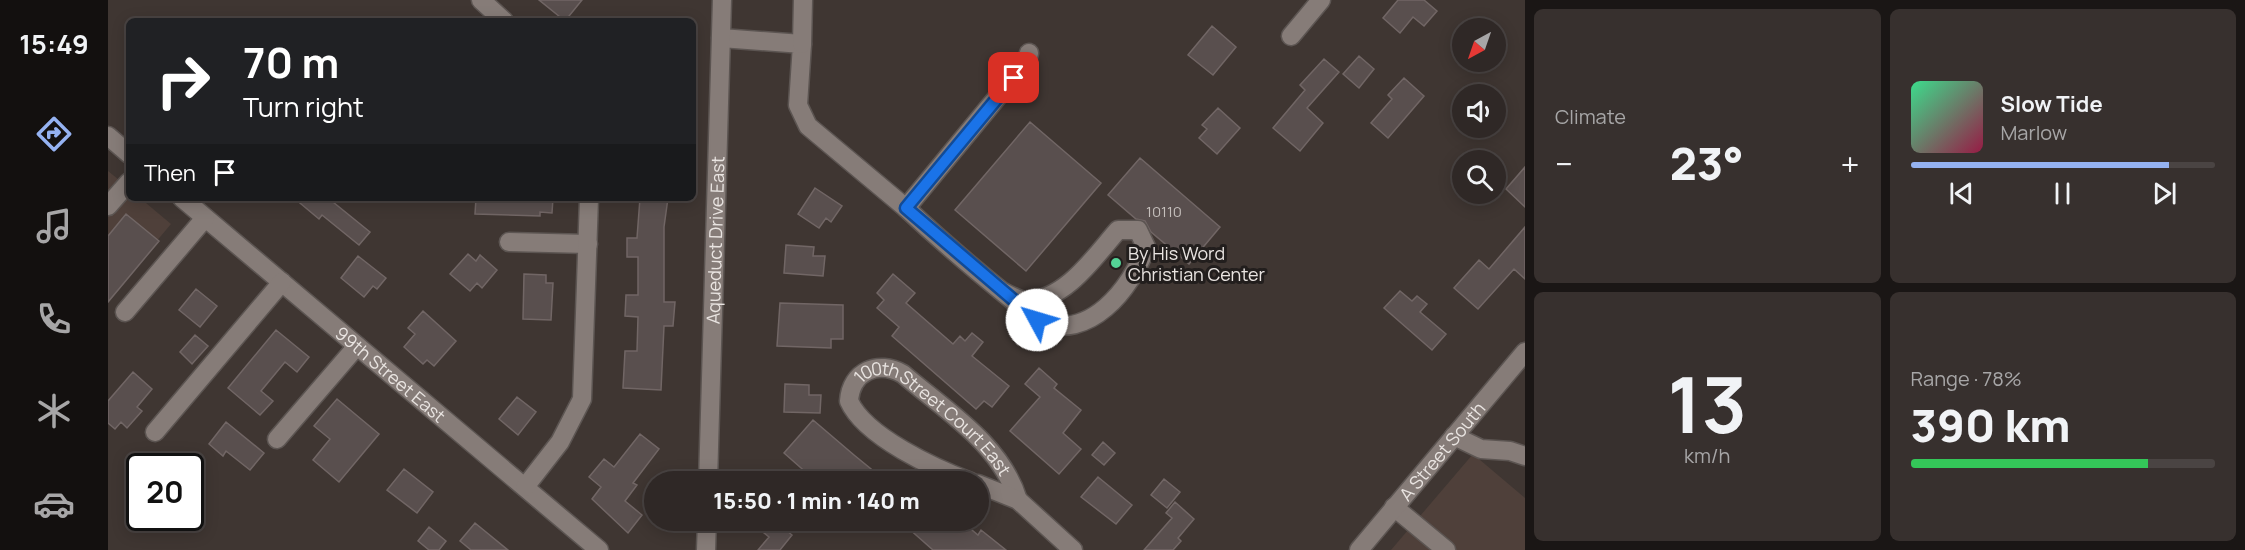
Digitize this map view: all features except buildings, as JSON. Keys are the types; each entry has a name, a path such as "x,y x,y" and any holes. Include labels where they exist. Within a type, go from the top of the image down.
{"street":[{"path":"481,0 501,18"},
{"name":"Aqueduct Drive East","path":"708,471 722,0"},
{"path":"803,0 798,105 808,126 1001,291 1037,320 1064,327 1090,320 1115,298 1140,265 1146,247 1137,230 1118,230 1088,264 1056,293 1026,301 1001,291"},
{"path":"1292,36 1321,0"},
{"path":"721,38 802,44"},
{"path":"906,208 1027,61 1029,53"},
{"path":"108,136 126,151"},
{"path":"108,206 126,185"},
{"name":"99th Street East","path":"185,201 599,550"},
{"path":"525,487 560,442 582,399 589,201"},
{"path":"125,312 205,218"},
{"path":"509,242 588,244"},
{"path":"154,432 282,282"},
{"path":"277,439 357,346"},
{"name":"A Street South","path":"1359,550 1525,352"},
{"name":"100th Street Court East","path":"945,471 917,459 861,418 849,401 853,384 861,374 868,369 880,367 893,368 903,374 994,454 1008,473 1018,500"},
{"path":"1454,436 1481,449 1510,451 1525,456"},
{"name":"100th Street Court East","path":"989,488 1018,500 1073,550"},
{"path":"1394,507 1446,550"},
{"path":"706,550 707,531"}],"shaded area":[{"path":"108,171 126,186 126,201 144,201 171,224 108,299"},
{"path":"1473,454 1525,498 1525,550 1391,550"}],"place":[{"name":"By His Word Christian Center","path":"1116,263"}],"route":[{"path":"1014,78 906,208 1037,320"}]}
